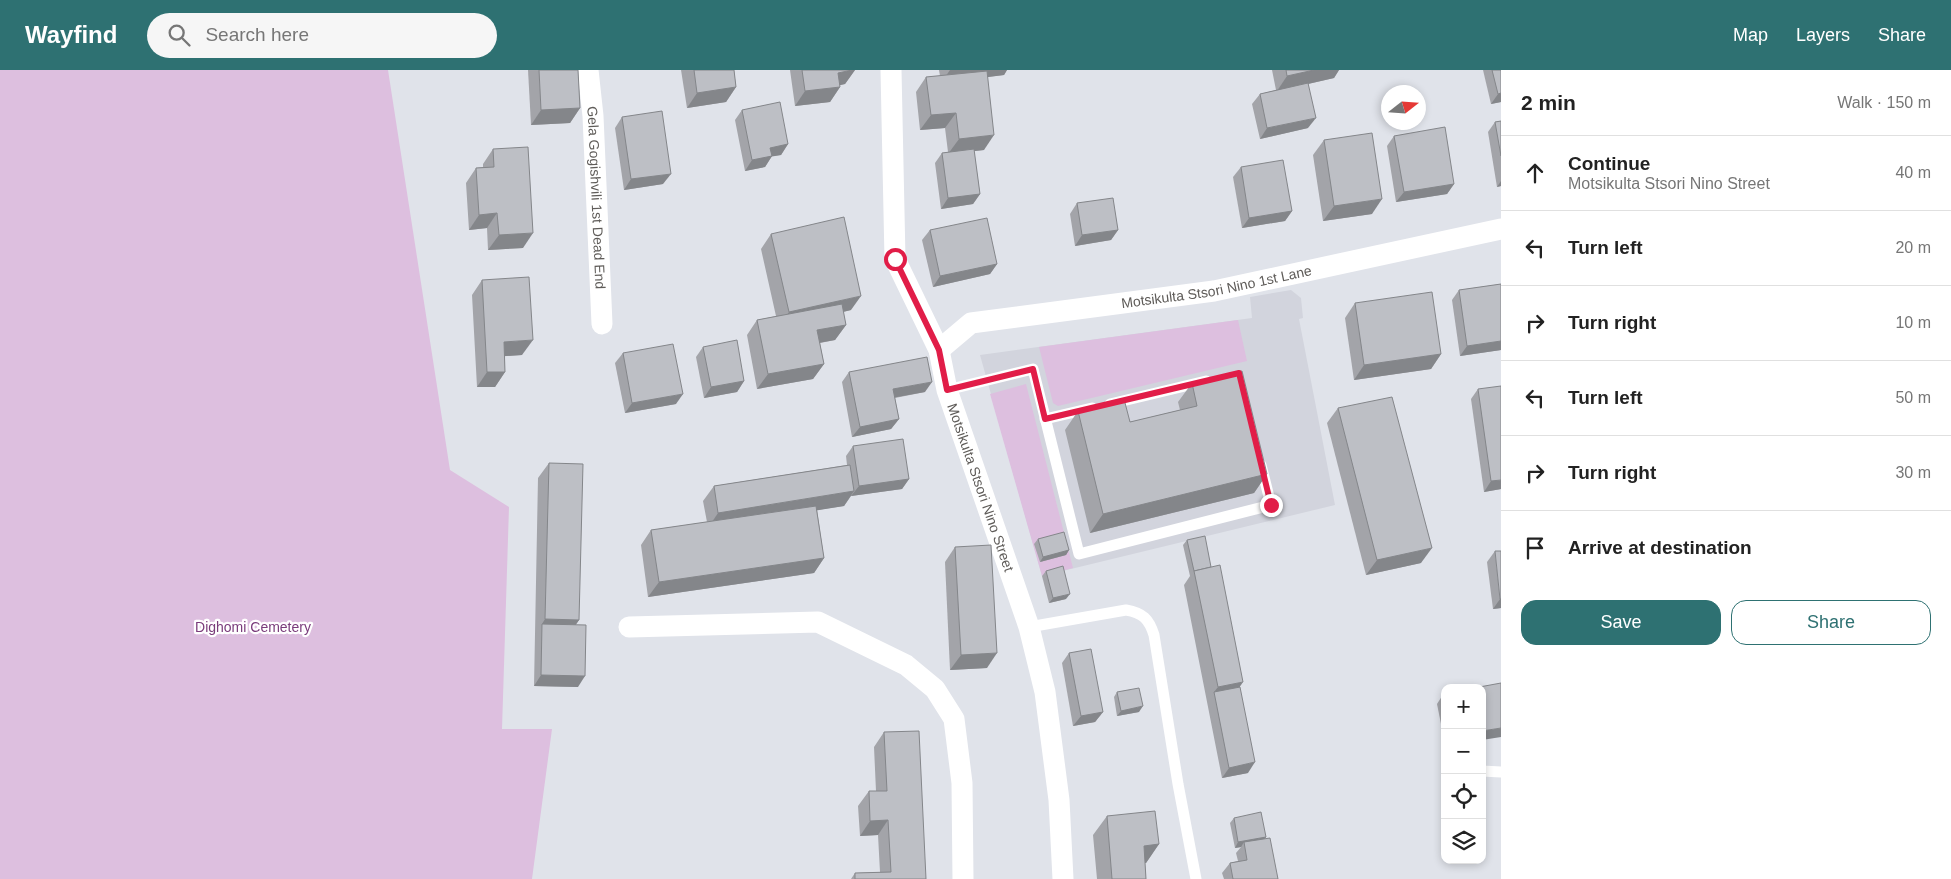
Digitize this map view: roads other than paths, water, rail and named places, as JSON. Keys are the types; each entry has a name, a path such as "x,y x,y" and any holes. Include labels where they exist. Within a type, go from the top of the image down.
{"street":[{"name":"Gela Gogishvili 1st Dead End","path":"588,70 593,116 602,324"},
{"name":"Motsikulta Stsori Nino Street","path":"891,70 895,259 939,350 947,390 1030,628 1045,692 1059,800 1063,879"},
{"name":"Motsikulta Stsori Nino 1st Lane","path":"939,350 971,323 1214,291 1501,229"},
{"path":"629,626 818,622 906,666 935,689 954,719 962,783 964,879"}],"lane":[{"path":"947,390 1033,369 1079,554 1271,505 1260,458"},
{"path":"1045,419 1220,378"},
{"path":"1030,628 1126,610 1138,612 1149,620 1154,635 1178,784 1196,879"},
{"path":"1486,771 1501,772"}],"park label":[{"name":"Dighomi Cemetery","path":"253,627"}]}
